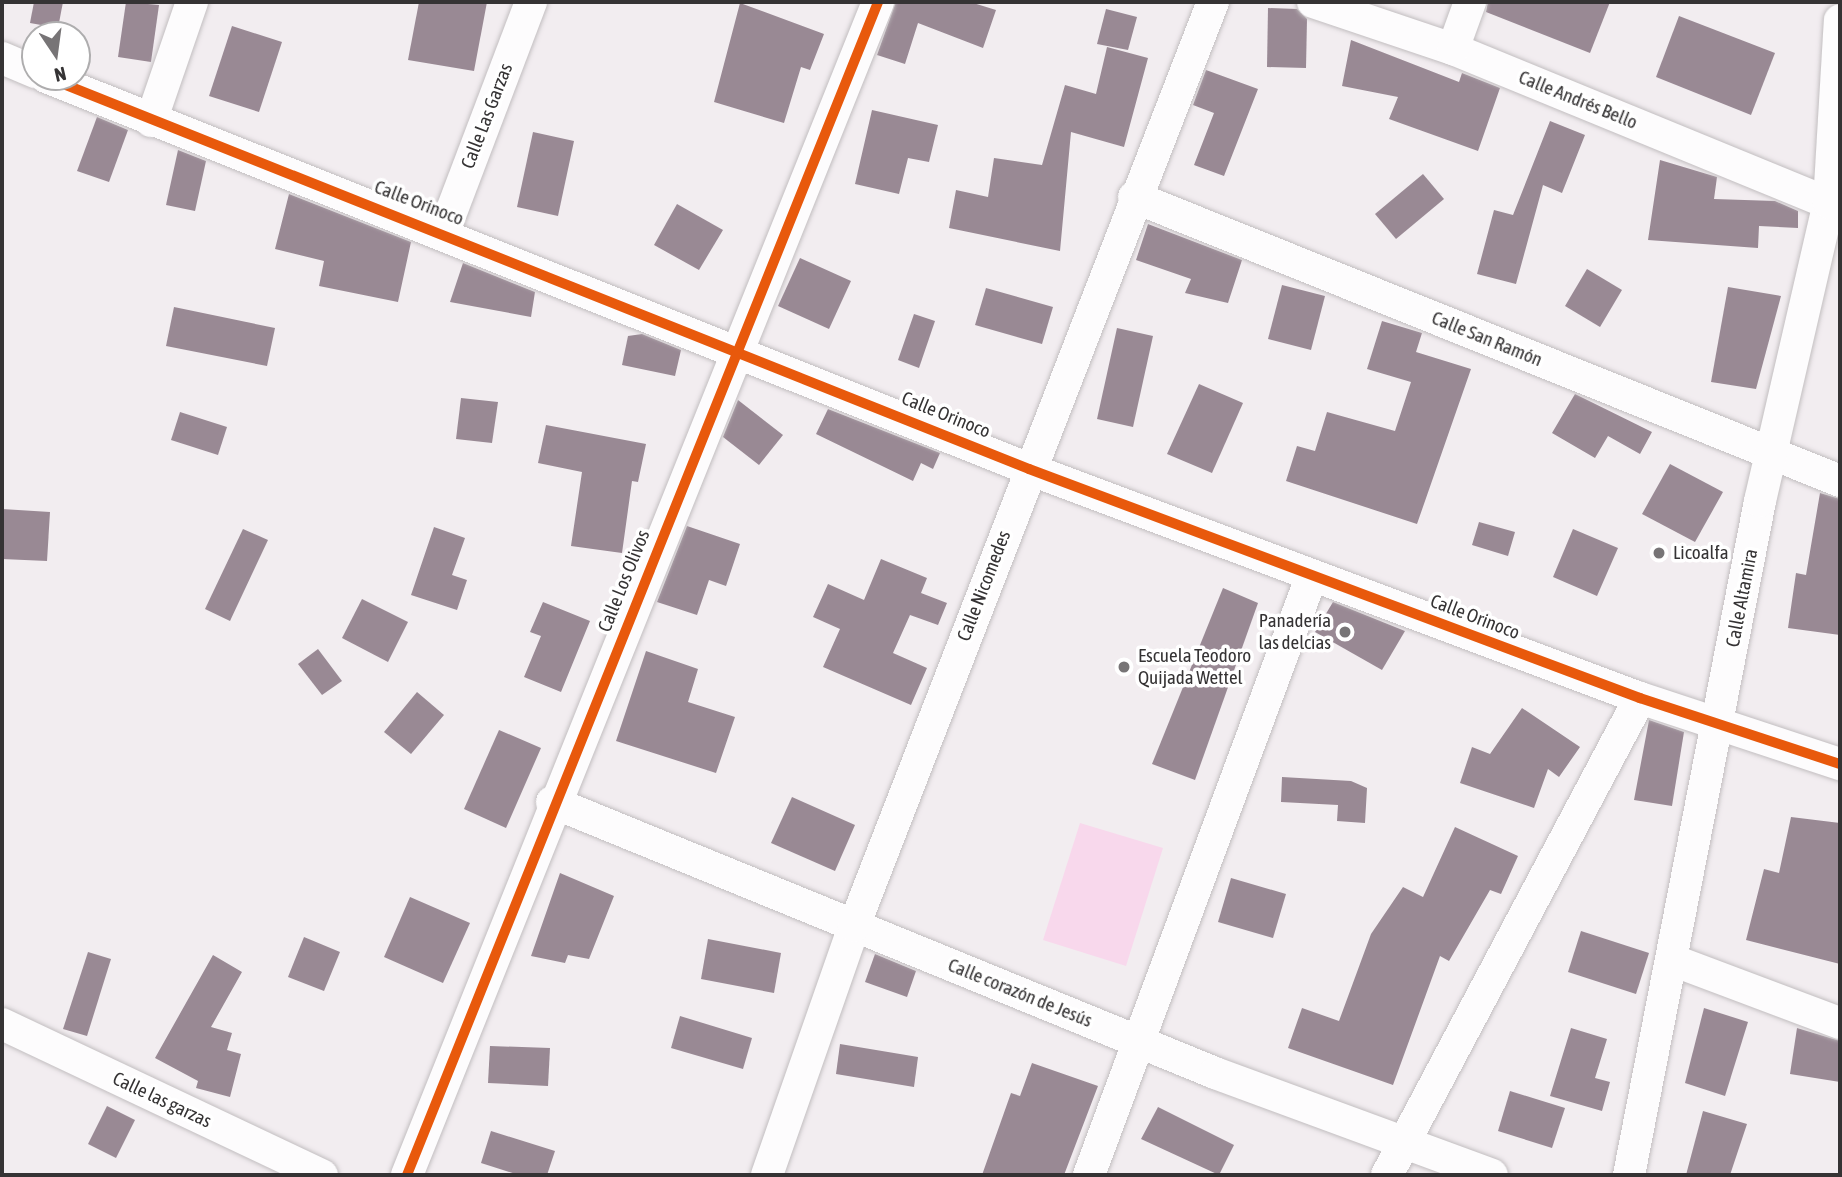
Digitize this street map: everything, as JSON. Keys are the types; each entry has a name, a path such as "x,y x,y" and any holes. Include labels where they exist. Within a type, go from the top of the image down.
{"street":[{"path":"151,121 191,2"},
{"name":"Calle Las Garzas","path":"444,231 531,2"},
{"name":"Calle Los Olivos","path":"407,1175 552,802 878,2"},
{"name":"Calle Nicomedes","path":"767,1175 854,926 1134,197 1213,2"},
{"name":"Calle Andrés Bello","path":"1313,2 1453,49 1834,206"},
{"path":"1453,49 1470,2"},
{"name":"Calle Altamira","path":"1629,1175 1771,454 1834,206 1840,19"},
{"path":"2,58 21,66"},
{"name":"Calle Orinoco","path":"79,91 151,121 444,231 1029,468 1640,698 1718,720 1840,764"},
{"name":"Calle San Ramón","path":"1134,197 1840,481"},
{"path":"1089,1175 1312,575"},
{"path":"1387,1175 1640,698"},
{"name":"Calle corazón de Jesús","path":"552,802 1139,1042 1492,1175"},
{"path":"1672,960 1840,1023"},
{"name":"Calle las garzas","path":"2,1024 322,1175"}],"shaded area":[{"path":"1080,823 1163,848 1126,966 1043,940"}],"building":[{"path":"34,2 63,2 59,21 30,21"},
{"path":"126,2 159,5 151,62 118,57"},
{"path":"419,2 487,2 474,71 408,60"},
{"path":"896,2 970,2 996,10 983,48 918,23 905,64 877,55"},
{"path":"1488,2 1610,2 1590,53 1486,12"},
{"path":"740,3 824,34 810,70 801,67 784,123 714,102"},
{"path":"1268,8 1297,9 1307,19 1306,68 1267,67"},
{"path":"1106,9 1137,17 1128,50 1097,44"},
{"path":"1679,16 1775,53 1751,115 1656,77"},
{"path":"232,26 282,42 259,112 209,96"},
{"path":"1351,40 1459,82 1462,73 1500,88 1478,151 1389,119 1398,97 1342,86"},
{"path":"1107,47 1148,58 1124,147 1071,132 1060,251 949,228 956,190 988,197 994,158 1042,165 1065,85 1096,94"},
{"path":"1206,70 1258,89 1224,176 1194,165 1214,113 1193,105"},
{"path":"872,110 938,125 929,162 908,158 899,194 855,184"},
{"path":"97,117 128,130 109,182 77,171"},
{"path":"1550,121 1585,135 1562,193 1543,185 1516,284 1477,274 1494,210 1513,215"},
{"path":"533,132 574,141 558,216 517,207"},
{"path":"178,150 206,161 195,211 166,205"},
{"path":"1660,160 1717,177 1714,199 1775,201 1798,211 1798,228 1759,226 1758,248 1648,240"},
{"path":"1423,174 1444,199 1396,239 1375,214"},
{"path":"289,194 411,242 398,302 319,286 324,261 275,249"},
{"path":"677,204 723,230 699,270 654,245"},
{"path":"1148,224 1242,260 1228,303 1185,293 1191,279 1136,260"},
{"path":"800,258 851,281 829,329 778,306"},
{"path":"463,263 535,292 531,317 450,302"},
{"path":"1587,269 1622,290 1600,327 1565,306"},
{"path":"1282,285 1325,296 1311,350 1268,339"},
{"path":"1728,287 1781,296 1756,389 1711,382"},
{"path":"986,288 1053,307 1042,344 975,325"},
{"path":"174,307 275,328 267,366 166,346"},
{"path":"914,314 935,321 919,368 898,360"},
{"path":"1382,321 1422,333 1416,352 1471,369 1417,524 1286,481 1297,446 1315,451 1327,412 1395,431 1411,382 1367,369"},
{"path":"1117,328 1153,336 1133,427 1097,419"},
{"path":"642,334 681,350 675,376 622,365 628,336"},
{"path":"1199,384 1243,403 1212,473 1167,454"},
{"path":"1575,394 1652,432 1640,454 1608,436 1595,458 1552,433"},
{"path":"461,398 498,402 492,443 456,439"},
{"path":"738,400 783,435 759,465 723,437"},
{"path":"828,409 940,453 933,469 921,463 913,481 816,434"},
{"path":"180,412 227,427 218,455 171,440"},
{"path":"546,425 646,444 638,482 632,481 622,553 571,546 582,472 538,463"},
{"path":"1670,464 1723,492 1695,542 1642,514"},
{"path":"1820,493 1840,499 1840,635 1788,628 1796,573 1806,575"},
{"path":"2,509 50,512 47,561 2,559"},
{"path":"1479,522 1515,532 1508,556 1472,545"},
{"path":"687,526 740,544 726,586 709,580 697,615 657,602"},
{"path":"434,527 465,538 452,575 467,580 457,610 411,595"},
{"path":"243,529 268,540 230,621 205,609"},
{"path":"1573,529 1618,548 1597,596 1553,577"},
{"path":"881,559 927,578 921,593 947,603 938,625 910,615 893,653 927,668 911,705 823,667 840,629 813,617 828,584 864,600"},
{"path":"1223,588 1258,603 1195,780 1152,764"},
{"path":"362,599 408,622 388,662 342,638"},
{"path":"543,602 590,621 561,692 524,677 541,636 530,632"},
{"path":"1333,602 1405,631 1382,670 1315,632"},
{"path":"318,649 342,681 322,695 298,664"},
{"path":"646,651 698,669 688,702 735,717 716,773 616,741"},
{"path":"417,692 444,715 411,754 384,732"},
{"path":"1522,708 1580,747 1559,777 1548,769 1534,808 1460,783 1472,747 1490,754"},
{"path":"1649,720 1684,732 1672,806 1634,800"},
{"path":"499,730 541,748 506,828 464,809"},
{"path":"1282,777 1351,781 1367,788 1365,823 1337,821 1338,805 1281,802"},
{"path":"792,797 855,825 835,871 771,843"},
{"path":"1791,817 1840,823 1840,964 1746,940 1764,869 1779,873"},
{"path":"1455,827 1518,856 1501,894 1490,890 1449,961 1440,956 1393,1085 1288,1048 1302,1008 1339,1021 1371,934 1403,887 1423,897"},
{"path":"560,873 614,896 589,959 568,955 565,963 531,956"},
{"path":"1231,878 1286,894 1273,938 1218,922"},
{"path":"410,897 470,923 443,983 384,957"},
{"path":"1581,931 1649,953 1636,994 1568,972"},
{"path":"304,937 340,952 324,991 288,977"},
{"path":"708,939 781,953 774,993 701,979"},
{"path":"88,952 111,959 87,1036 63,1029"},
{"path":"875,954 916,971 907,997 865,982"},
{"path":"213,955 242,972 211,1027 232,1033 227,1050 241,1054 230,1097 196,1088 198,1081 155,1058"},
{"path":"1704,1008 1748,1022 1725,1096 1685,1083"},
{"path":"680,1016 752,1038 743,1069 671,1048"},
{"path":"1571,1028 1607,1039 1595,1078 1610,1082 1602,1111 1550,1096"},
{"path":"1797,1028 1840,1041 1840,1082 1790,1074"},
{"path":"840,1044 918,1057 914,1087 836,1074"},
{"path":"490,1046 550,1048 548,1086 488,1083"},
{"path":"1032,1063 1098,1086 1064,1175 982,1175 1011,1093 1020,1096"},
{"path":"1510,1091 1565,1108 1552,1148 1498,1131"},
{"path":"107,1106 135,1120 116,1158 88,1144"},
{"path":"1158,1107 1234,1145 1219,1175 1141,1139"},
{"path":"1703,1111 1747,1124 1730,1175 1686,1175"},
{"path":"491,1131 555,1151 547,1175 519,1175 481,1163"}],"cycle path":[{"path":"407,1175 878,2"},
{"path":"81,91 1029,469 1640,698 1840,764"}],"place":[{"name":"Licoalfa","path":"1659,553"},
{"name":"Panadería las delcias","path":"1345,632"},
{"name":"Escuela Teodoro Quijada Wettel","path":"1124,667"}]}
